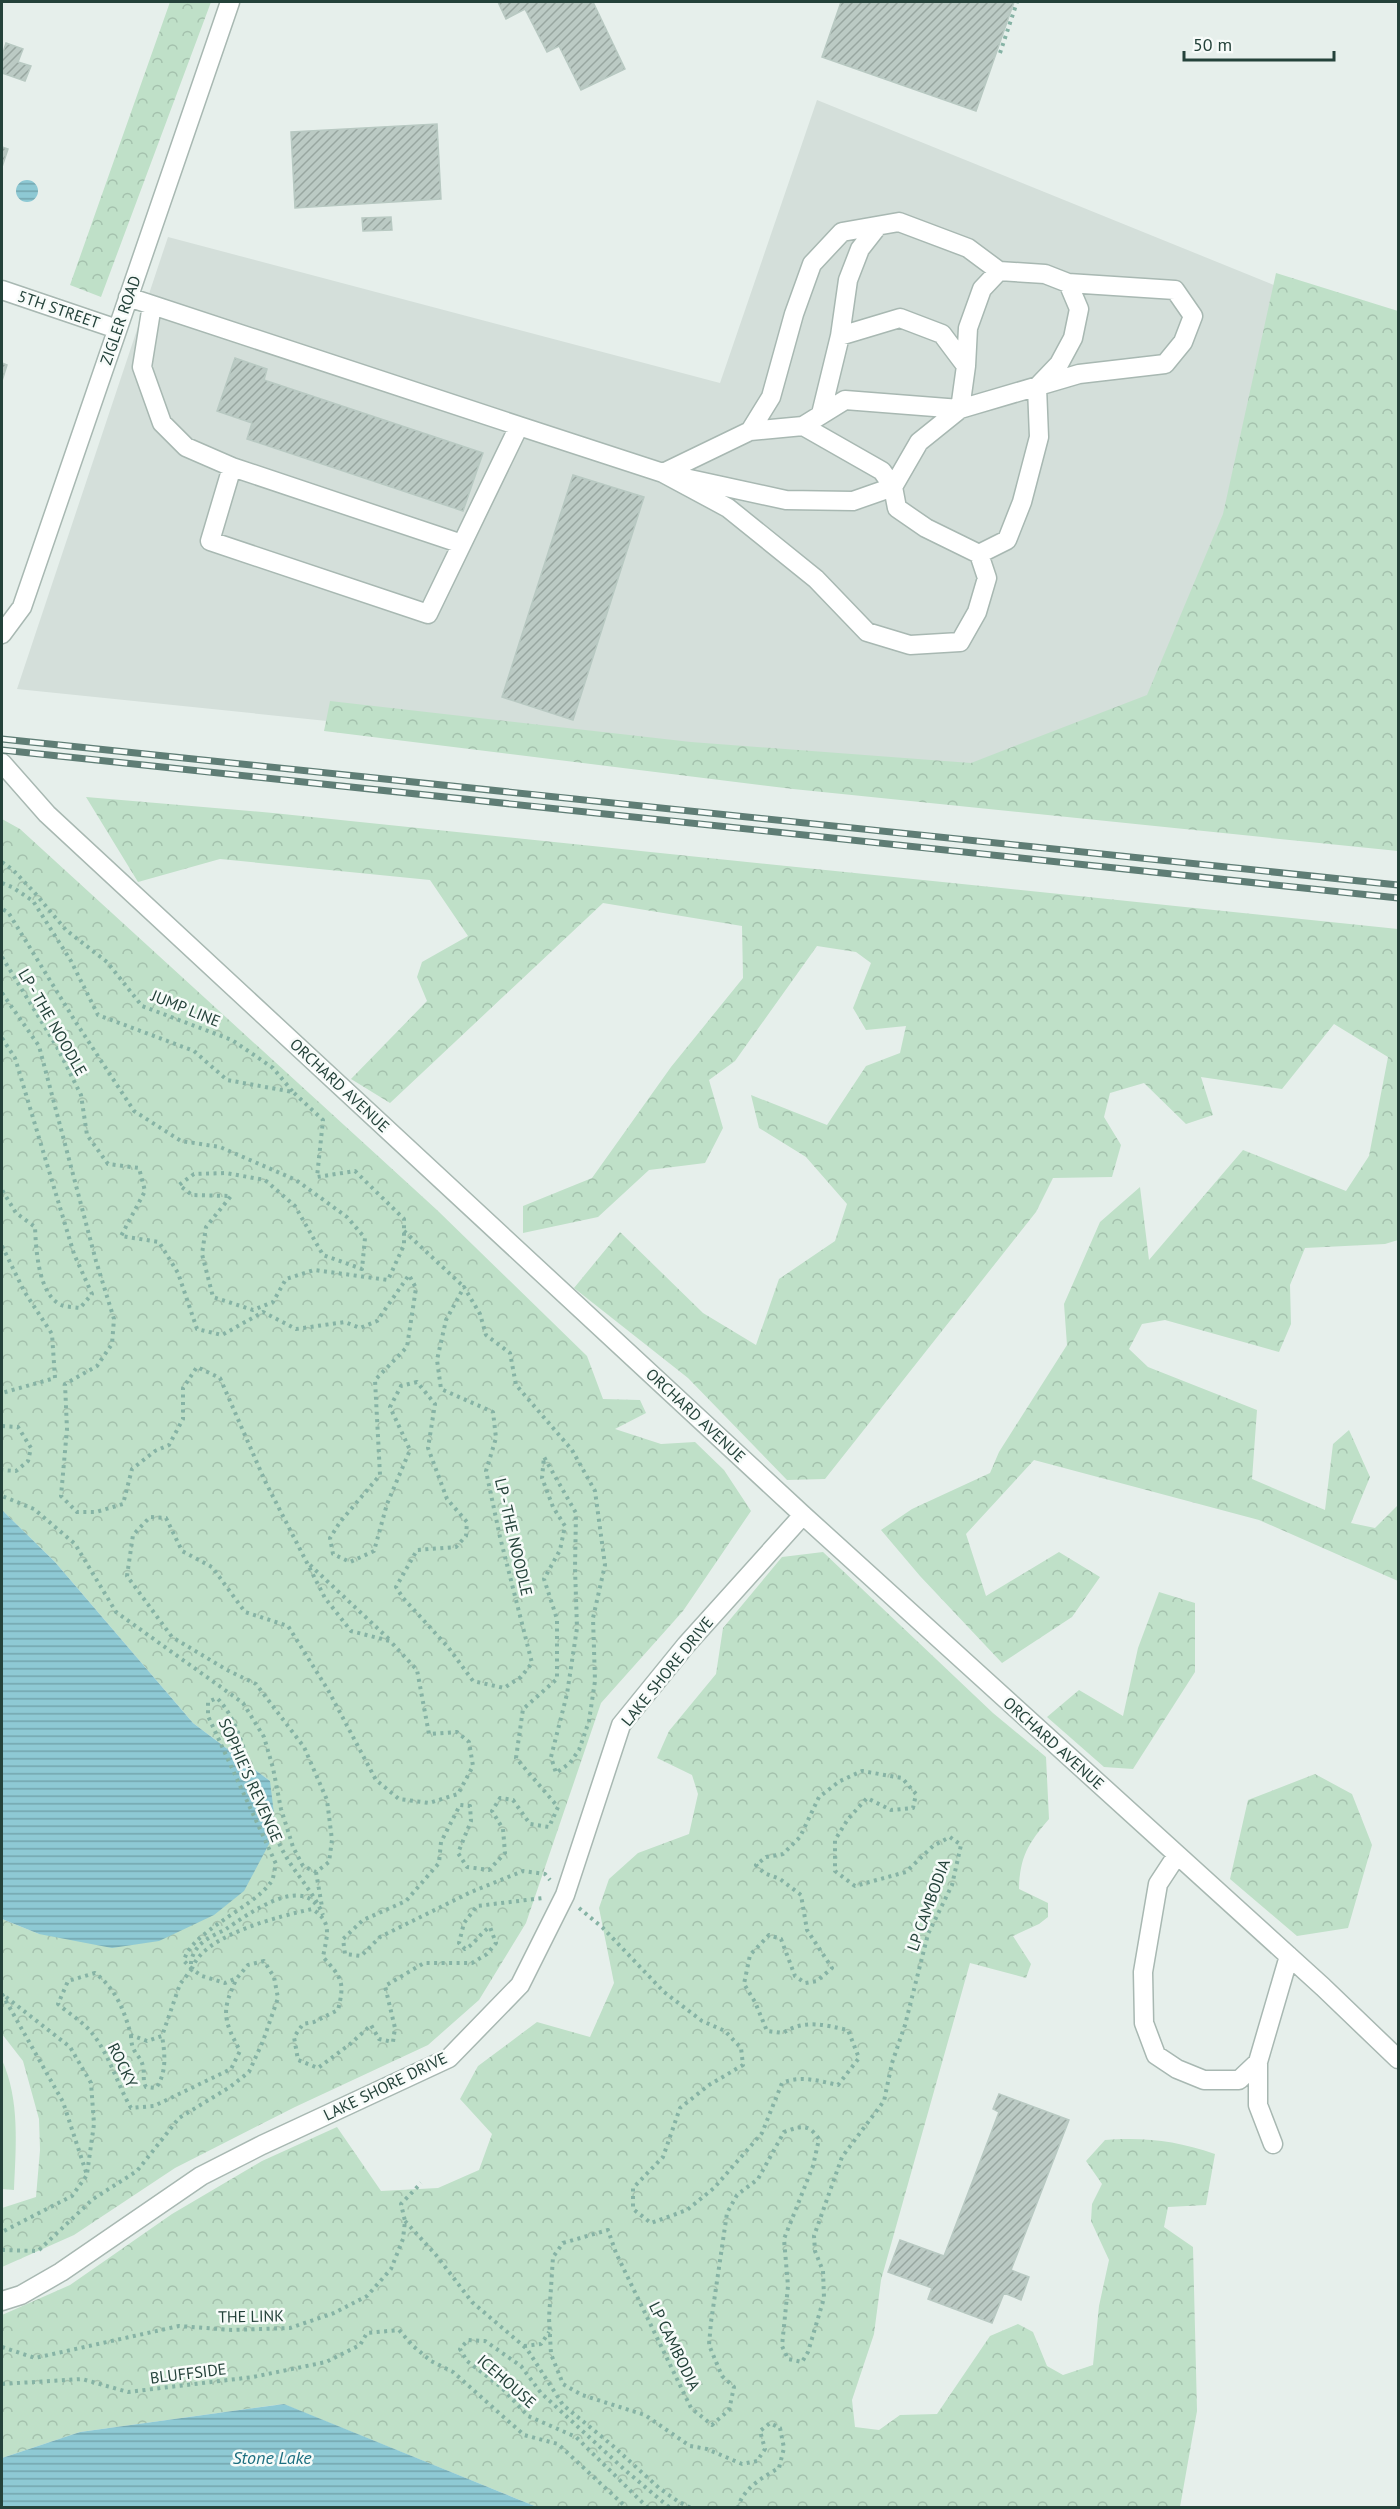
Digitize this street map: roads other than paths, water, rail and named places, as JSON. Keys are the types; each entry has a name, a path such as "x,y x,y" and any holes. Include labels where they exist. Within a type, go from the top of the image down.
{"street":[{"name":"ZIGLER ROAD","path":"2,634 22,607 230,2"},
{"path":"663,473 750,431 803,426 844,400 960,409 1079,374 1165,364 1183,342 1193,316 1175,290 1068,283 1045,274 999,272 968,248 899,222 842,231 812,264 794,314 771,397 750,431"},
{"path":"821,414 840,336 848,280 860,249 878,226"},
{"path":"128,297 663,473 786,500 853,501 893,487 919,442 960,409 968,328 982,289 999,272"},
{"path":"979,554 1007,540 1022,502 1039,437 1037,387 1059,364 1073,338 1079,309 1068,283"},
{"name":"5TH STREET","path":"2,290 117,329"},
{"path":"152,305 142,367 162,423 186,447 232,467 462,544"},
{"path":"840,336 900,318 942,334 966,366"},
{"path":"232,467 210,541 428,614 519,426"},
{"path":"663,473 728,508 816,579 867,632 910,645 960,642 977,612 987,578 979,554 926,528 897,508 893,487 882,471 803,426"},
{"name":"ORCHARD AVENUE","path":"2,763 47,814 803,1515 1289,1956 1398,2059"},
{"name":"LAKE SHORE DRIVE","path":"2,2301 21,2295 61,2272 201,2176 449,2058 520,1985 565,1895 621,1725 686,1646 803,1515"},
{"path":"1177,1855 1158,1884 1143,1972 1144,2024 1156,2055 1178,2069 1204,2080 1239,2080 1258,2062"},
{"path":"1273,2144 1258,2105 1258,2062 1289,1956"}],"water":[{"path":"27,180 35,183 38,191 35,199 27,202 19,199 16,191 19,183"},
{"path":"2,1510 55,1562 193,1723 270,1781 274,1814 269,1844 244,1891 214,1915 159,1941 112,1948 39,1934 2,1919"},
{"name":"Stone Lake","path":"284,2404 537,2507 2,2507 2,2458 80,2432"}],"railway":[{"path":"2,739 1398,885"},
{"path":"2,750 1398,898"}]}
